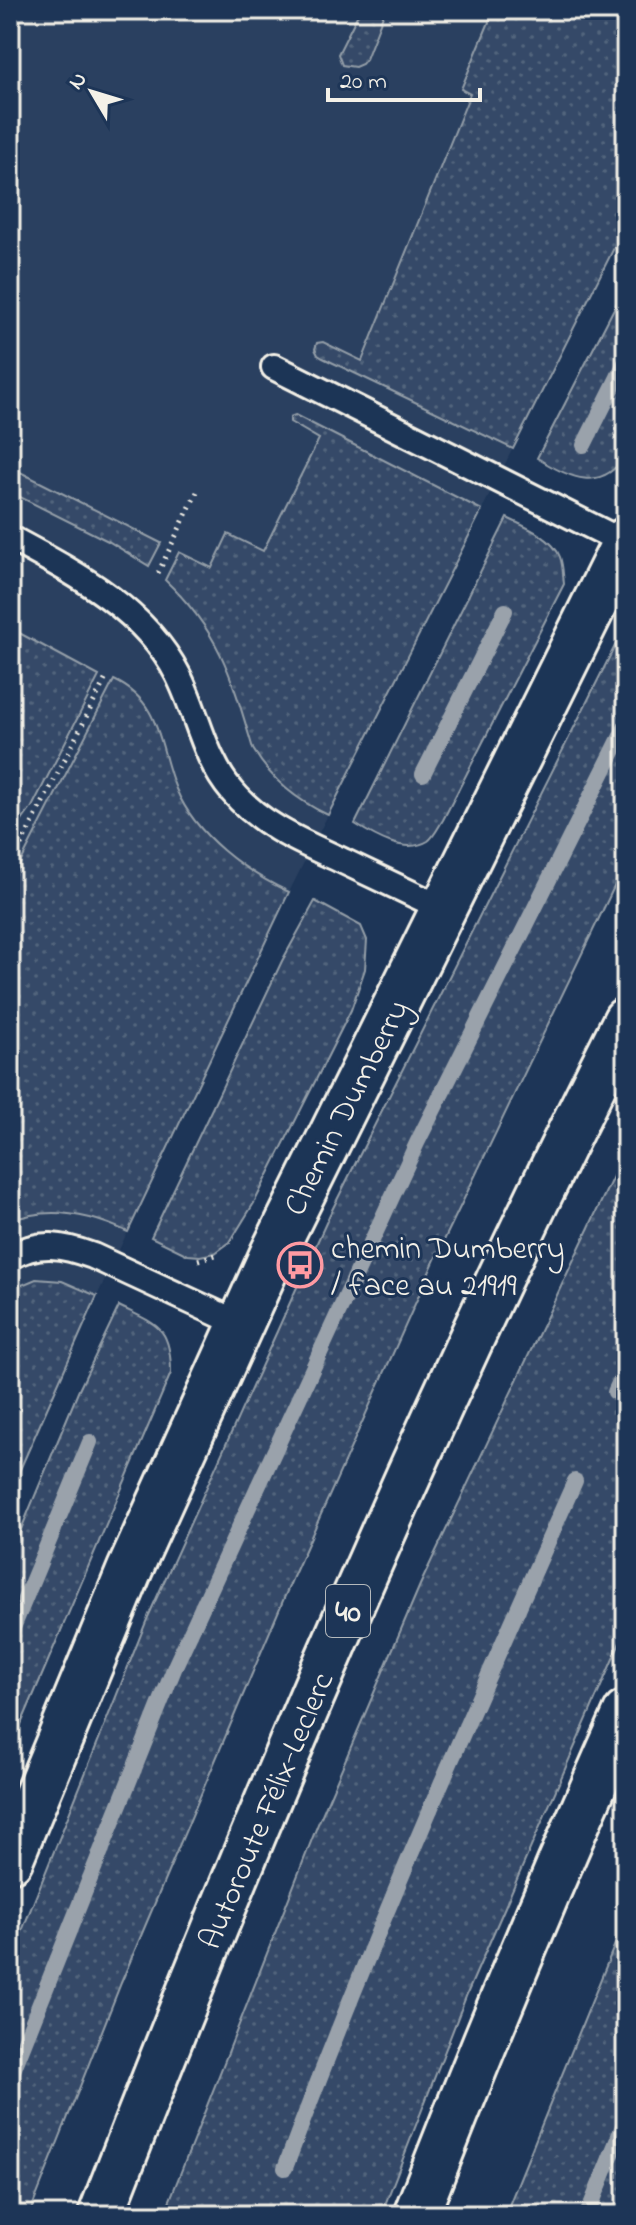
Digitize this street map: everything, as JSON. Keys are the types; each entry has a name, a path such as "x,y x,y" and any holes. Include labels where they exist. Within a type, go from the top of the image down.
{"main road":[{"name":"Chemin Dumberry","path":"10,1860 130,1569 240,1324 625,542"},
{"name":"Autoroute Félix-Leclerc","path":"101,2215 180,2014 374,1551 492,1290 626,1020"},
{"path":"416,2215 485,2042 626,1713"}],"lane":[{"path":"274,367 625,542"},
{"path":"10,538 99,588 155,642 177,673 213,763 230,790 253,813 283,833 444,909"},
{"path":"10,1257 27,1248 48,1244 68,1247 240,1324"}],"path":[{"path":"158,573 197,492"},
{"path":"10,867 107,676"},
{"path":"194,1261 211,1259 229,1249"}],"shaded area":[{"path":"10,10 626,10 626,224 289,892 97,1296 62,1281 10,1290"},
{"path":"360,10 385,10 366,59 355,67 342,65 338,54"},
{"path":"494,10 626,10 626,224 513,449 323,358 315,349 317,343 323,342 362,361 470,94 461,89"},
{"path":"626,285 626,454 606,474 596,478 573,476 537,458"},
{"path":"295,415 482,510 328,815 285,788 260,760 253,749 231,678 212,638 165,580 179,552 212,568 228,534 263,551 319,439 290,422 290,417"},
{"path":"10,467 161,543 149,566 108,541 10,492"},
{"path":"507,518 538,533 551,544 560,557 564,584 434,834 419,845 390,842 355,824"},
{"path":"626,624 626,862 436,1257 293,1577 121,1983 29,2215 10,2215 10,1961 148,1617 330,1214"},
{"path":"10,628 99,676 32,807 21,822 10,789"},
{"path":"114,680 142,701 150,713 176,789 196,822 239,863 289,892 128,1232 99,1220 70,1214 40,1213 10,1221 10,883"},
{"path":"315,901 361,926 367,940 365,969 351,1010 254,1203 230,1242 215,1253 188,1255 151,1237 282,961"},
{"path":"626,1149 626,1629 467,1994 381,2215 164,2215 318,1824 420,1585"},
{"path":"36,1279 62,1281 97,1296 10,1492 10,1290"},
{"path":"119,1306 152,1323 165,1336 171,1373 10,1750 10,1556 78,1392"},
{"path":"626,1917 626,2215 505,2215"}],"waterway":[{"path":"584,445 626,361"},
{"path":"423,774 505,611"},
{"path":"10,2078 176,1664 417,1143 626,726"},
{"path":"615,1392 626,1368"},
{"path":"10,1635 90,1442"},
{"path":"285,2168 388,1908 575,1481"},
{"path":"587,2215 626,2119"}],"place":[{"name":"chemin Dumberry / face au 21919","path":"300,1265"}]}
